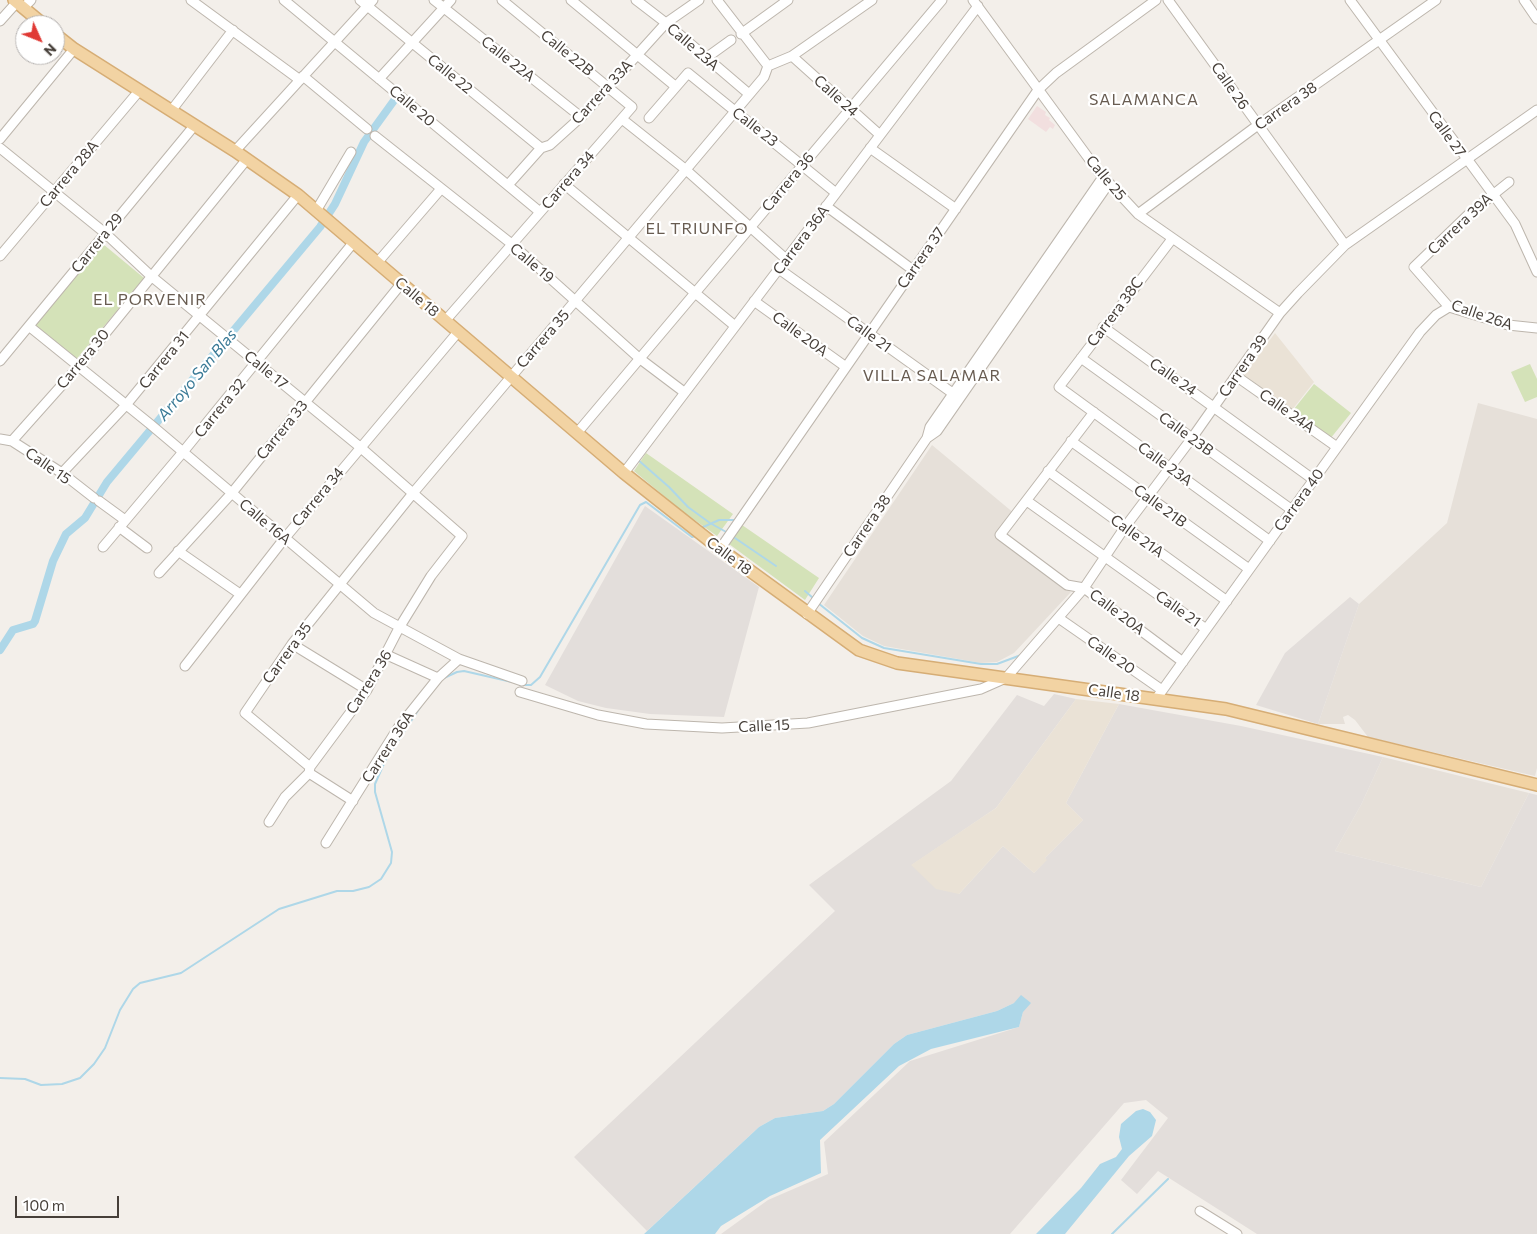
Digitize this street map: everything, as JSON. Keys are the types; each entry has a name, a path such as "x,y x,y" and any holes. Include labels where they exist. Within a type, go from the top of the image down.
{"main road":[{"path":"21,2 34,15"},
{"name":"Calle 18","path":"65,42 247,159 298,195 624,473 698,533 859,650 897,663 1006,678 1159,695 1226,709 1537,785"}],"street":[{"path":"192,0 367,128"},
{"name":"Calle 20","path":"284,0 540,212"},
{"name":"Calle 22A","path":"434,0 581,118"},
{"path":"379,79 451,0"},
{"name":"Calle 22B","path":"502,0 632,107"},
{"path":"571,0 675,86"},
{"name":"Calle 23A","path":"636,0 666,23 749,94"},
{"name":"Carrera 33A","path":"508,186 541,148 550,145 581,118 666,23 699,0"},
{"path":"717,0 741,34 768,66 792,56 872,0"},
{"path":"741,34 788,0"},
{"name":"Carrera 36","path":"576,433 942,0"},
{"name":"Carrera 37","path":"720,549 1038,90 1056,72 1156,0"},
{"name":"Calle 26","path":"1168,0 1345,245"},
{"name":"Calle 27","path":"1350,0 1515,224 1537,272"},
{"name":"Carrera 38","path":"1138,214 1436,0"},
{"path":"1524,0 1537,19"},
{"path":"0,21 21,2"},
{"path":"235,152 367,2"},
{"name":"Calle 22","path":"367,2 412,43 541,148"},
{"name":"Calle 25","path":"976,3 1038,90 1106,180 1138,214 1280,313"},
{"name":"Carrera 36A","path":"624,473 870,148 976,3"},
{"path":"171,111 233,30"},
{"path":"706,58 732,40"},
{"path":"0,139 74,49"},
{"name":"Calle 24","path":"792,56 880,134"},
{"name":"Carrera 35","path":"310,770 245,713 292,644 414,492 736,111 764,77 768,66"},
{"name":"Calle 23","path":"649,118 688,73 803,164 836,193"},
{"name":"Carrera 28A","path":"0,256 139,91"},
{"name":"Carrera 34","path":"445,321 513,246 540,212 632,107"},
{"name":"Carrera 39","path":"1006,678 1060,619 1084,588 1125,527 1192,438 1280,313 1345,245 1537,110"},
{"path":"622,119 685,170 786,259"},
{"name":"Carrera 29","path":"0,361 194,126"},
{"name":"Calle 19","path":"375,136 440,190 513,246 640,358 684,392 686,390"},
{"name":"Calle 17","path":"0,148 105,233 152,276 414,492 462,536"},
{"path":"870,148 956,209"},
{"path":"319,213 350,152"},
{"name":"Carrera 30","path":"12,441 78,367 247,159"},
{"name":"Carrera 38","path":"807,614 927,438 938,431 957,396 1106,180"},
{"name":"Carrera 39A","path":"1414,267 1492,194 1509,182"},
{"path":"564,184 735,326"},
{"path":"377,263 440,190"},
{"name":"Carrera 31","path":"62,472 126,405 298,195"},
{"path":"826,206 913,270"},
{"name":"Carrera 38C","path":"1059,388 1172,239"},
{"name":"Carrera 32","path":"103,547 354,243"},
{"name":"Calle 26A","path":"1414,267 1449,307 1457,308 1508,326 1537,328"},
{"name":"Calle 21","path":"779,269 957,396"},
{"name":"Carrera 33","path":"159,573 231,494 402,284"},
{"name":"Calle 20A","path":"754,301 846,367"},
{"name":"Carrera 40","path":"1159,695 1420,332 1436,315 1449,307"},
{"name":"Calle 16A","path":"30,327 153,427 374,613 459,659 522,681"},
{"name":"Calle 24","path":"1103,328 1214,406 1314,480"},
{"name":"Carrera 34","path":"185,666 284,539 458,332"},
{"name":"Calle 23B","path":"1081,358 1292,510"},
{"name":"Calle 24A","path":"1236,376 1337,447"},
{"name":"Calle 23A","path":"1059,388 1270,541"},
{"path":"1027,501 1094,412"},
{"name":"Calle 15","path":"0,439 12,441 62,472 96,500 147,548"},
{"name":"Calle 21B","path":"1071,441 1249,569"},
{"name":"Calle 21A","path":"1048,471 1227,601"},
{"name":"Calle 21","path":"1027,501 1206,629"},
{"name":"Calle 20A","path":"1027,501 1000,535 1067,585 1084,588 1183,662"},
{"name":"Carrera 36","path":"269,822 285,797 310,770 367,690 387,655 399,628 431,576 462,536"},
{"path":"178,551 240,594"},
{"name":"Calle 20","path":"1060,619 1159,695"},
{"path":"292,644 367,690"},
{"path":"387,655 438,678"},
{"name":"Carrera 36A","path":"326,843 398,728 438,678 459,659"},
{"name":"Calle 15","path":"520,692 598,715 627,721 646,724 722,728 808,723 981,689 1006,678"},
{"path":"310,770 353,801"},
{"path":"1200,1211 1237,1234"}],"shaded area":[{"path":"1037,106 1046,112 1045,115 1055,125 1053,129 1050,127 1046,132 1028,119"},
{"path":"1275,333 1314,382 1292,410 1244,375"},
{"path":"1478,403 1537,419 1537,768 1535,776 1368,737 1355,720 1348,715 1343,717 1345,724 1318,724 1359,604 1447,523"},
{"path":"932,445 1015,514 998,535 1071,592 1014,653 997,662 981,663 884,646 863,636 824,605"},
{"path":"645,506 759,587 724,717 650,714 606,708 578,701 545,685"},
{"path":"1350,597 1359,604 1318,724 1256,705 1285,653"},
{"path":"1054,694 1076,699 996,808 912,865 959,894 1003,846 1034,873 1046,860 1045,858 1083,820 1066,803 1119,704 1241,726 1383,757 1361,805 1335,851 1481,887 1529,793 1537,795 1537,1234 1257,1234 1158,1171 1137,1194 1121,1180 1168,1118 1146,1100 1124,1103 1010,1234 721,1234 768,1200 828,1174 824,1142 910,1061 1019,1027 1023,1012 1014,1003 997,1011 907,1035 894,1044 834,1104 823,1111 775,1118 759,1127 647,1231 574,1157 835,911 809,885 951,781 1017,695 1044,706"},
{"path":"1076,699 1119,704 1066,803 1083,820 1045,858 1047,860 1034,873 1003,846 959,894 936,889 911,865 996,808"},
{"path":"1383,757 1529,793 1481,887 1335,851 1361,805"}],"green space":[{"path":"103,244 144,278 75,361 34,327"},
{"path":"1530,364 1537,379 1537,397 1525,402 1511,372"},
{"path":"1314,384 1351,413 1330,439 1294,409"},
{"path":"646,453 733,514 717,536 682,511 634,471"},
{"path":"742,525 819,578 805,600 729,544"}],"water":[{"path":"1021,995 1031,1003 1023,1012 1019,1027 931,1049 899,1066 820,1140 821,1173 770,1196 721,1226 715,1234 644,1234 759,1127 775,1118 823,1111 834,1104 894,1044 907,1035 997,1011 1014,1003"},
{"path":"1143,1109 1150,1112 1156,1120 1152,1136 1129,1156 1065,1234 1036,1234 1081,1188 1100,1164 1116,1157 1122,1149 1119,1137 1121,1124 1136,1111"}],"waterway":[{"name":"Arroyo San Blas","path":"0,650 13,630 33,624 35,621 53,561 66,534 85,518 107,482 320,227 335,204 364,142 398,95"},
{"path":"637,459 669,487 688,507 728,533"},
{"path":"524,685 531,685 540,677 640,505 646,502 692,537 696,536"},
{"path":"701,528 719,520 737,520"},
{"path":"732,536 776,566"},
{"path":"805,591 813,598"},
{"path":"818,603 862,638 884,648 981,664 997,664 1021,655"},
{"path":"444,678 464,671 512,682"},
{"path":"0,1078 25,1079 41,1085 62,1084 80,1078 94,1064 105,1048 120,1010 133,989 140,983 181,973 279,909 337,891 353,891 369,887 381,879 391,863 392,852 375,792 375,784 386,759 421,706"},
{"path":"1112,1234 1168,1179"}],"district":[{"name":"SALAMANCA","path":"1144,100"},
{"name":"EL TRIUNFO","path":"697,229"},
{"name":"EL PORVENIR","path":"150,300"},
{"name":"VILLA SALAMAR","path":"932,376"}]}
